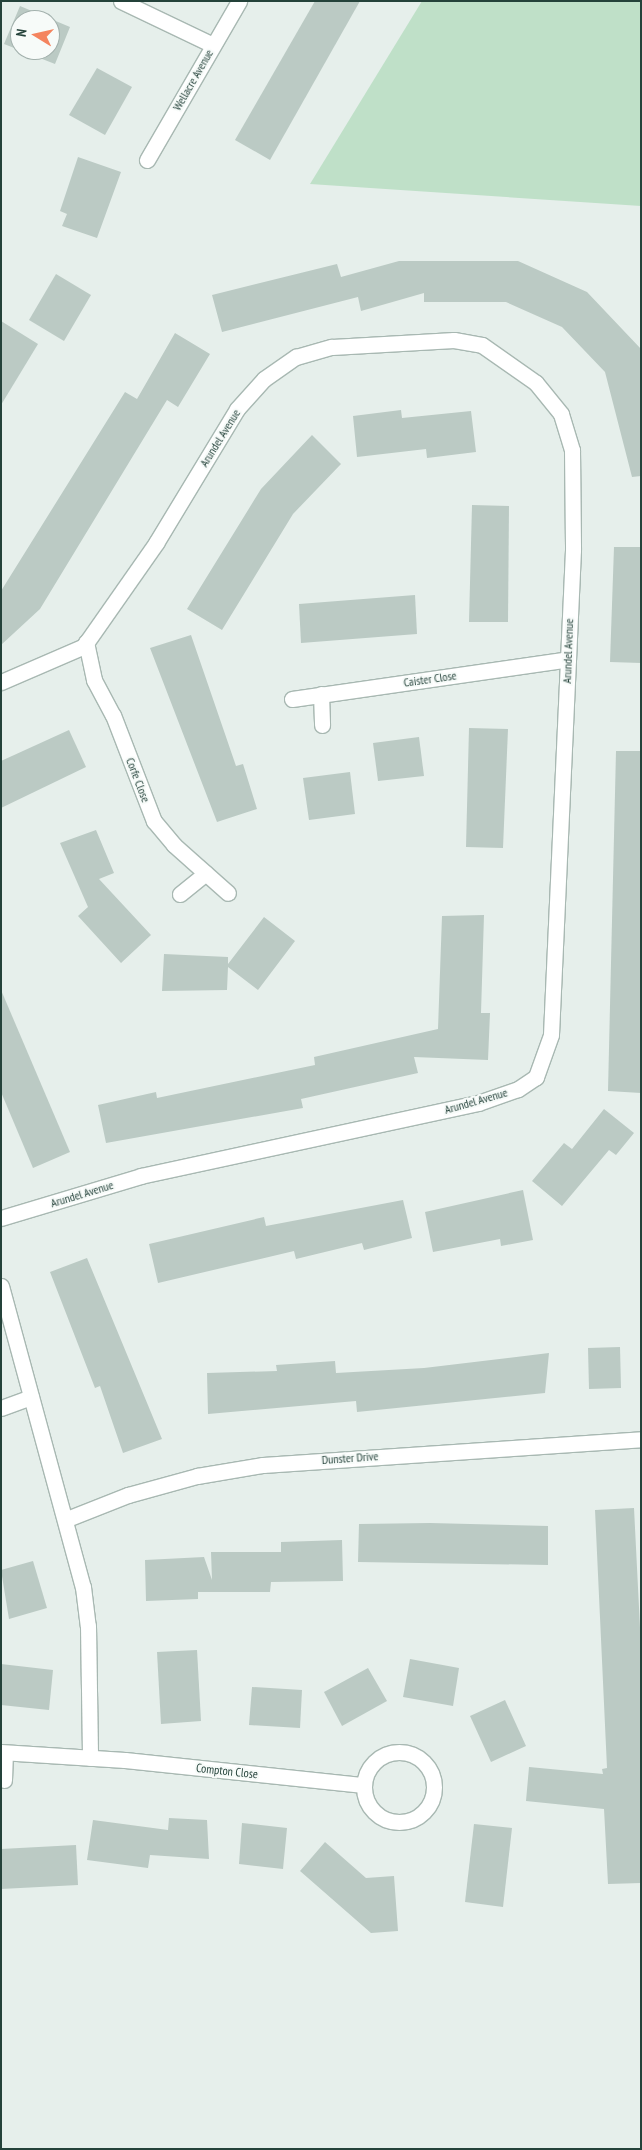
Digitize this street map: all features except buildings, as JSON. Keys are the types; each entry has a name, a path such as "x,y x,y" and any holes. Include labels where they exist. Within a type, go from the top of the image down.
{"street":[{"path":"121,1 213,45"},
{"name":"Wellacre Avenue","path":"147,160 239,1"},
{"name":"Arundel Avenue","path":"1,682 61,658 86,642 156,543 237,409 264,379 296,357 332,347 454,340 482,345 506,358 536,383 561,414 572,450 573,486 568,659 551,1036 536,1077 518,1089 478,1103 141,1176 1,1218"},
{"name":"Corfe Close","path":"86,642 94,680 113,715 154,821 228,893"},
{"name":"Caister Close","path":"292,699 568,659"},
{"path":"321,694 322,725"},
{"path":"180,894 206,873"},
{"path":"1,1286 31,1397 68,1519 88,1626 90,1758"},
{"path":"1,1408 31,1397"},
{"name":"Dunster Drive","path":"68,1519 128,1495 197,1476 264,1465 641,1439"},
{"path":"401,1751 421,1759 435,1788 425,1811 404,1822 392,1822 371,1809 364,1786 366,1775 380,1757 401,1751"},
{"path":"3,1752 4,1780"},
{"name":"Compton Close","path":"3,1752 90,1758 364,1786"}],"green space":[{"path":"422,1 641,1 641,206 310,184"}]}
